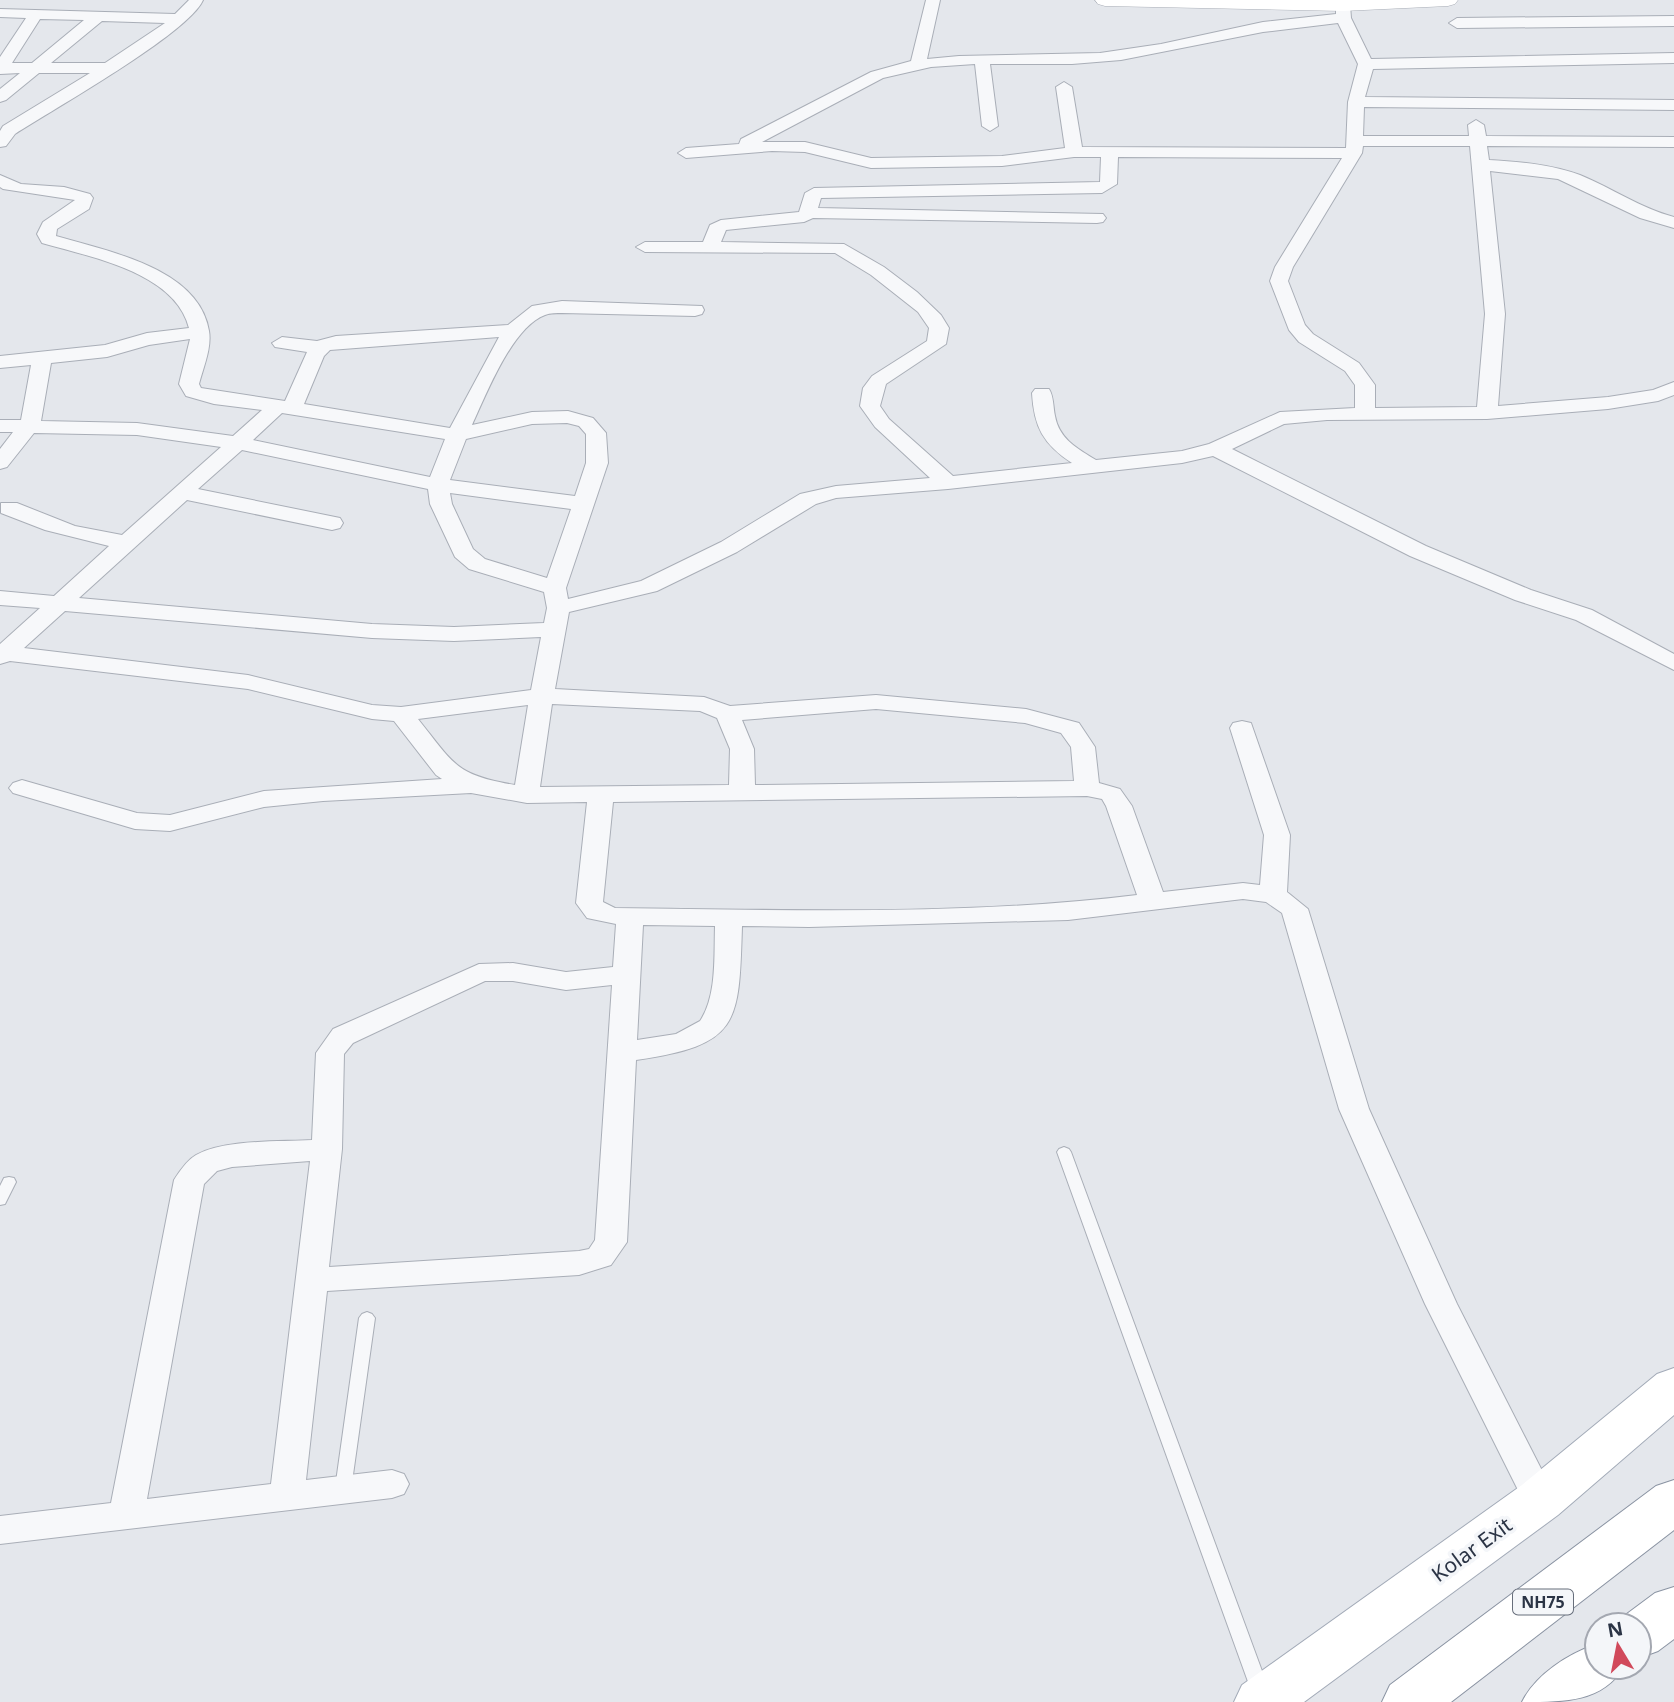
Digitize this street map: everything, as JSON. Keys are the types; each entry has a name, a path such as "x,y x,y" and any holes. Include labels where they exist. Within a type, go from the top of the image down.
{"main road":[{"name":"Kolar Exit","path":"1263,1701 1540,1500 1674,1387"},
{"name":"NH75","path":"1410,1702 1674,1501"},
{"path":"1653,1625 1674,1609"},
{"path":"1550,1702 1583,1677"}],"street":[{"path":"3,133 156,38 193,7 196,0"},
{"path":"918,64 933,0"},
{"path":"1105,0 1343,11"},
{"path":"737,149 877,75 918,64 1100,58 1170,48 1343,11 1447,0 1457,23 1488,63"},
{"path":"1343,11 1366,64 1356,102 1355,147 1284,267 1279,281 1296,326 1306,338 1352,367 1365,385 1363,397 1366,414"},
{"path":"0,13 179,19"},
{"path":"0,69 36,14"},
{"path":"0,97 99,16"},
{"path":"1457,23 1674,22"},
{"path":"1366,64 1674,58"},
{"path":"982,60 990,126"},
{"path":"0,69 107,68"},
{"path":"1065,87 1074,152"},
{"path":"1356,102 1674,104"},
{"path":"1473,102 1495,314 1487,413"},
{"path":"686,153 805,147 871,163 1002,161 1074,152 1355,147 1477,140 1674,142"},
{"path":"710,247 716,229 721,225 804,217 808,213 814,193 834,190 1102,188 1108,184 1110,152"},
{"path":"1480,165 1551,171 1576,180 1634,211 1674,223"},
{"path":"0,180 4,184 77,194 84,198 83,205 49,226 46,234 48,239 142,267 166,282 195,310 200,332 189,384 193,392 214,398 457,435 532,418 568,417 586,422 596,433 597,463 583,504 555,609 543,696 528,769 527,795"},
{"path":"808,213 1097,218"},
{"path":"645,247 838,248 855,255 930,310 939,327 936,344 880,380 873,388 870,405 882,423 948,483"},
{"path":"555,609 477,564 463,552 441,504 438,485 457,435 482,383 513,330 539,310 562,307 695,310"},
{"path":"282,343 319,347 336,342 513,330"},
{"path":"0,362 107,351 147,339 200,332"},
{"path":"3,655 239,443 285,407 306,379 313,355 319,347"},
{"path":"0,463 30,425 42,358"},
{"path":"0,598 372,631 454,634 649,586 729,547 807,499 868,488 948,483 1089,465 1151,461 1216,449 1280,418 1327,414 1487,413 1608,403 1658,395 1674,388"},
{"path":"1042,393 1044,424 1059,446 1089,465"},
{"path":"0,426 137,429 239,443 438,485 583,504"},
{"path":"1216,449 1418,551 1522,595 1584,615 1674,663"},
{"path":"184,493 332,523"},
{"path":"9,509 81,536 129,543"},
{"path":"3,655 248,682 341,706 401,714 543,696 704,704 727,714 876,702 1026,716 1070,728 1083,747 1087,789"},
{"path":"401,714 445,770 471,785"},
{"path":"727,714 742,749 742,793"},
{"path":"1242,729 1277,835 1273,895"},
{"path":"22,788 135,821 170,823 274,798 471,785 527,795 1087,789 1111,794 1119,806 1153,902"},
{"path":"601,795 589,903 597,912 630,916 809,919 1068,912 1243,891 1273,895 1294,909 1354,1108 1441,1304 1540,1500"},
{"path":"312,1280 579,1263 600,1257 611,1242 630,916"},
{"path":"622,1052 683,1042 710,1028 722,1006 729,918"},
{"path":"287,1495 327,1149 330,1053 343,1036 479,973 502,969 566,981 627,974"},
{"path":"127,1513 189,1180 206,1163 232,1156 327,1149"},
{"path":"0,1530 392,1484"}],"lane":[{"path":"1064,1152 1263,1701"},
{"path":"0,1200 9,1182"},
{"path":"343,1489 367,1318"}]}
